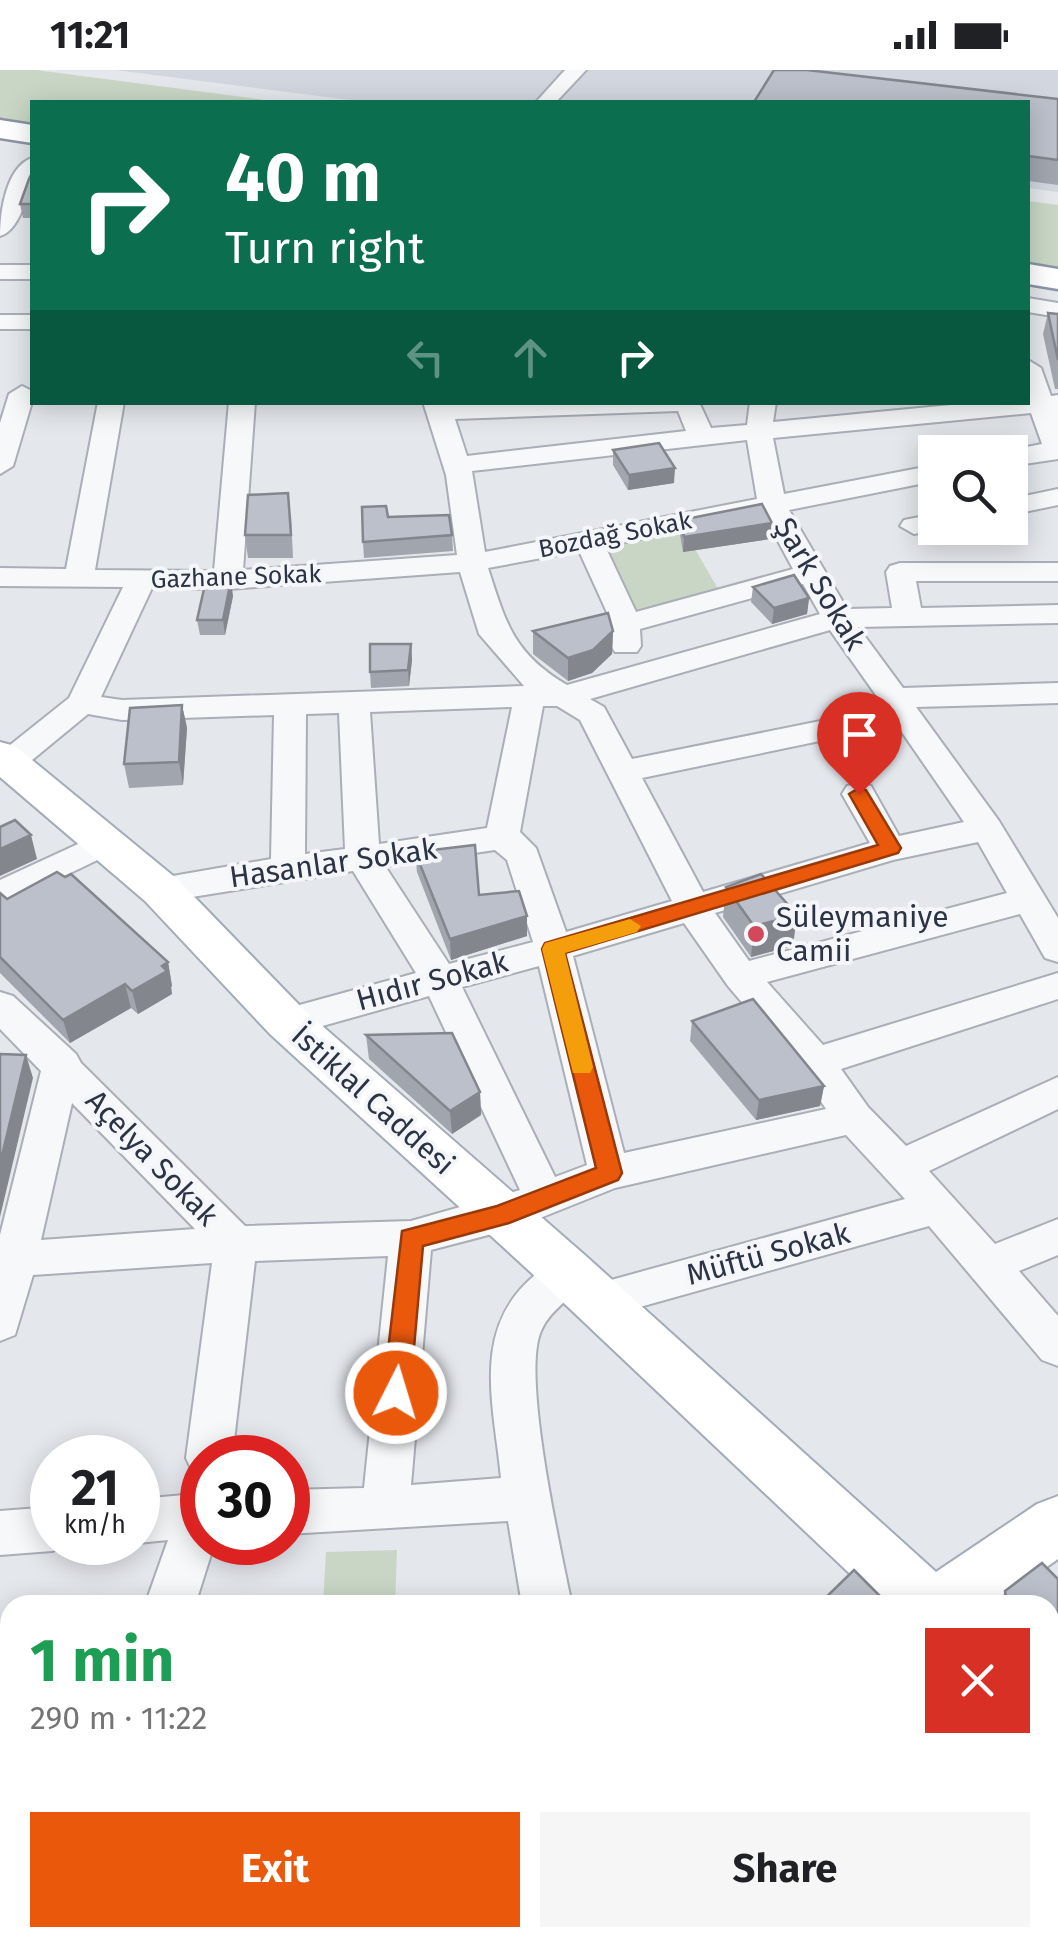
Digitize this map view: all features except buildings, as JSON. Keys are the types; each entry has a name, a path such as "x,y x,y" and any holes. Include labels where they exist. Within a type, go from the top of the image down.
{"highway":[{"path":"0,129 24,151"},
{"path":"1030,274 1058,279"},
{"path":"1030,287 1058,292"}],"main road":[{"name":"İstiklal Caddesi","path":"4,759 161,890 286,1022 522,1206 582,1287 916,1595"},
{"path":"955,1595 1058,1524"}],"street":[{"path":"548,100 576,70"},
{"path":"0,229 24,151"},
{"path":"0,272 30,272"},
{"path":"1030,305 1058,310"},
{"path":"0,322 30,322"},
{"path":"1028,455 1058,450 1050,403 1030,371"},
{"path":"0,466 18,394"},
{"path":"78,579 98,488 110,405"},
{"path":"228,580 242,405"},
{"path":"557,405 438,407 458,465 472,563 494,634 548,695 593,714 693,908 741,978 816,1063 854,1118 938,1207 1058,1348"},
{"path":"685,405 689,406 701,437"},
{"path":"458,465 701,437 761,417 1009,405"},
{"name":"Şark Sokak","path":"761,417 773,506 810,573 987,829 1047,924"},
{"name":"Bozdağ Sokak","path":"472,563 918,476"},
{"path":"1028,503 1058,497"},
{"path":"588,540 625,624 625,679"},
{"name":"Gazhane Sokak","path":"0,577 228,580 472,563"},
{"path":"908,617 900,572 1058,572"},
{"path":"625,624 810,573"},
{"path":"4,759 82,703 123,612 142,580"},
{"path":"82,703 122,710 548,695 625,679 838,618 1058,614"},
{"path":"626,772 899,706 1058,693"},
{"path":"548,695 505,839 518,848 524,860 553,949 610,1173"},
{"path":"354,704 363,859 438,978 522,1206"},
{"path":"288,866 290,706"},
{"path":"859,794 890,848"},
{"name":"Hıdır Sokak","path":"286,1022 553,949 890,848 987,829"},
{"name":"Hasanlar Sokak","path":"161,890 288,866 505,839"},
{"path":"0,895 104,842"},
{"path":"741,978 844,946 1047,924"},
{"path":"816,1063 906,1031 1058,986"},
{"name":"Açelya Sokak","path":"0,1006 60,1062 236,1244 212,1435"},
{"path":"0,1059 60,1062 6,1260 0,1322"},
{"path":"900,1166 1058,1092"},
{"path":"6,1260 236,1244 411,1238 522,1206 610,1173 854,1118"},
{"name":"Müftü Sokak","path":"582,1287 938,1207"},
{"path":"988,1266 1058,1236"},
{"path":"385,1509 411,1238"},
{"path":"544,1595 527,1498 511,1355 522,1324 538,1298 582,1287"},
{"path":"310,1511 527,1498"},
{"path":"0,1533 30,1531"},
{"path":"173,1595 184,1565"}],"shaded area":[{"path":"115,70 1058,70 1058,192 1030,188 1030,100 350,100"}],"green space":[{"path":"0,70 36,70 265,100 30,100 30,125 0,121"},
{"path":"1030,201 1058,205 1058,269 1030,265"},
{"path":"684,530 721,594 637,617 606,551 617,541"},
{"path":"397,1550 395,1595 324,1595 326,1552"}],"slow traffic":[{"path":"581,1067 553,949 630,926"}],"place":[{"name":"Süleymaniye Camii","path":"756,934"}],"route":[{"path":"396,1393 411,1238 500,1216 610,1173 553,949 890,848 859,794"}]}
